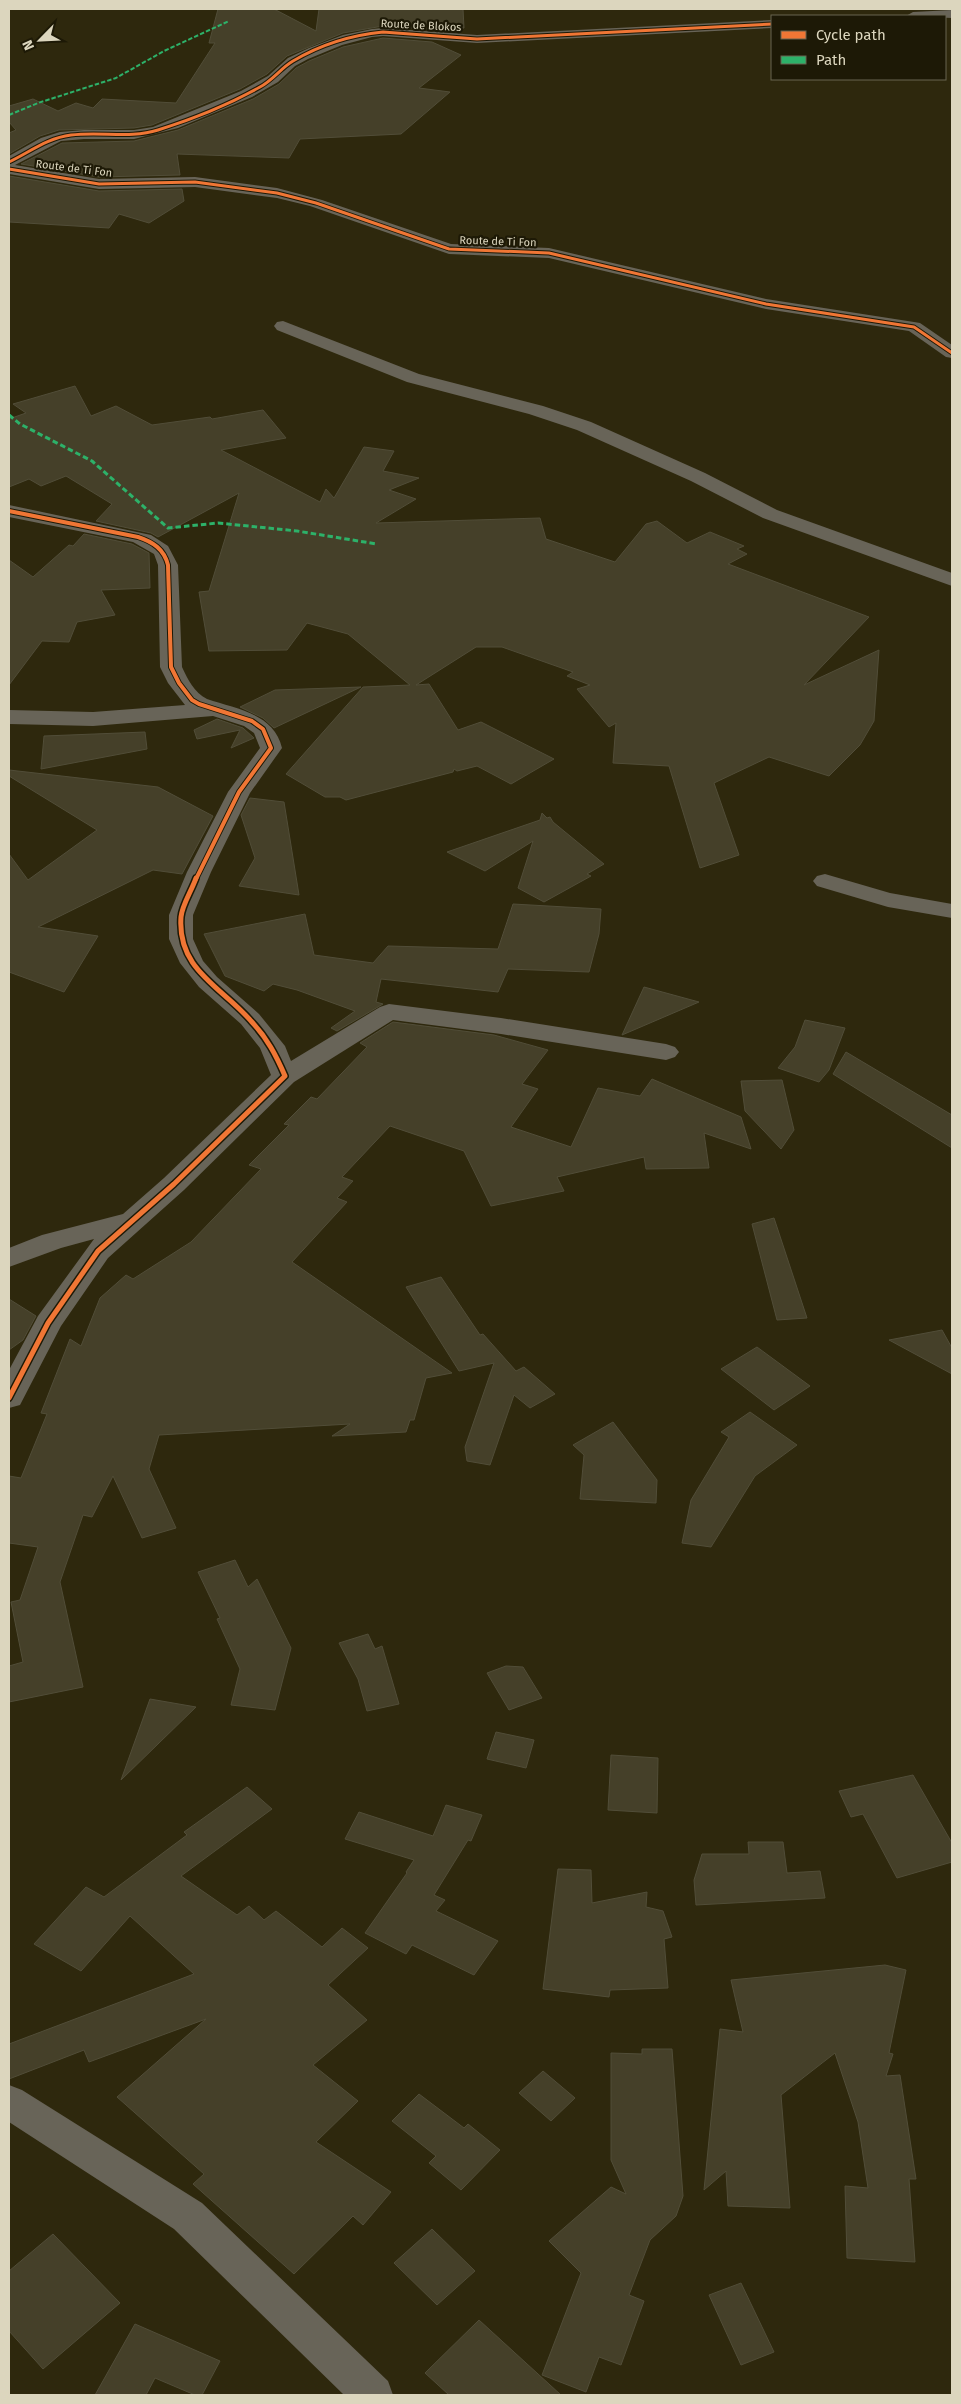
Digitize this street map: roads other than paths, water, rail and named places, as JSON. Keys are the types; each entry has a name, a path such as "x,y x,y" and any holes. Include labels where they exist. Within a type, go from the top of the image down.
{"street":[{"path":"932,15 952,14"},
{"name":"Route de Blokos","path":"9,162 47,140 60,136 136,135 156,131 237,97 273,78 291,62 312,52 371,33 383,32 477,38 771,24"},
{"name":"Route de Ti Fon","path":"9,169 98,184 195,182 277,193 325,206 449,249 548,253 766,304 914,327 952,353"},
{"path":"283,326 413,378 536,410 584,426 698,477 770,514 952,580"},
{"path":"9,511 138,536 160,547 167,557 168,565 171,667 179,683 192,700 214,710 252,721 263,729 269,738 271,748 240,792 199,872 181,914 181,939 192,962 208,982 250,1019 272,1046 285,1076"},
{"path":"9,717 93,719 214,710"},
{"path":"826,880 873,898 915,907 952,911"},
{"path":"9,1398 48,1323 98,1252 174,1184 285,1076 389,1012 501,1026 666,1052"},
{"path":"9,1258 52,1241 134,1220"},
{"path":"9,2102 188,2216 373,2395"}]}
